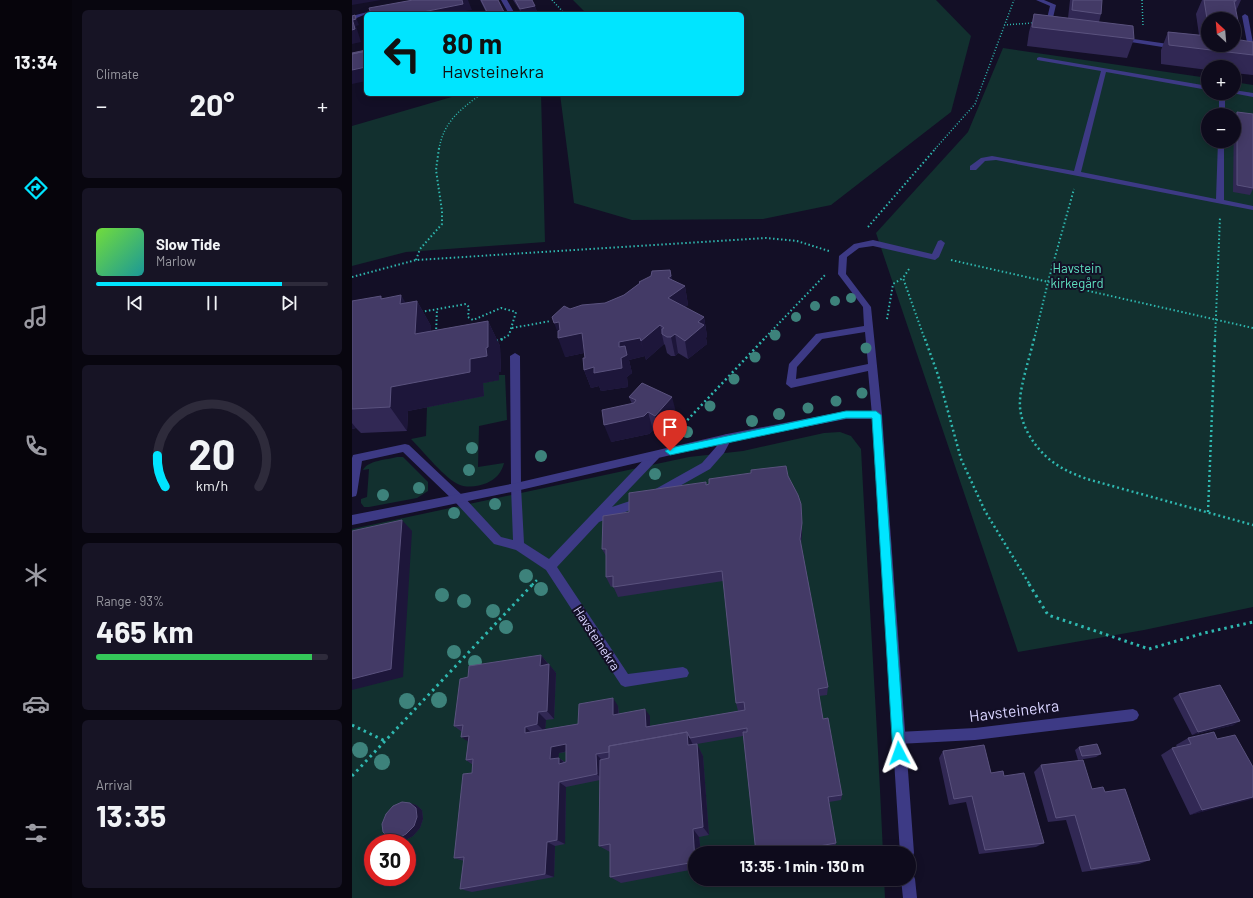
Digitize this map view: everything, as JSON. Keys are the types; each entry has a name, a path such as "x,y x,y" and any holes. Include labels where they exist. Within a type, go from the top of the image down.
{"street":[{"path":"504,0 511,12"},
{"path":"1038,0 1053,5 1049,26 1053,30 1060,31"},
{"path":"374,12 389,9"},
{"path":"352,18 364,14"},
{"path":"1244,16 1252,54 1248,55"},
{"path":"1114,38 1181,48"},
{"path":"1039,59 1201,87"},
{"path":"1077,174 1104,70"},
{"path":"1241,93 1253,95"},
{"path":"1220,202 1221,148"},
{"path":"973,168 978,161 986,157 1253,208"},
{"path":"906,846 876,415 867,307 842,274 843,256 857,246 873,243 935,257 941,243"},
{"path":"869,328 819,336 792,366 790,384 872,367"},
{"path":"515,356 516,487 519,546"},
{"path":"352,520 516,487 727,438 846,415 876,415"},
{"path":"595,518 652,497 706,466 720,450 727,438"},
{"name":"Havsteinekra","path":"352,493 357,458 405,448 459,499 498,541 519,546 550,566 625,681 683,673"},
{"path":"550,566 655,455"},
{"name":"Havsteinekra","path":"898,738 975,734 1133,715"},
{"path":"909,886 910,898"}],"path":[{"path":"552,0 563,12"},
{"path":"655,455 843,256 975,104 1014,0"},
{"path":"1142,0 1143,42"},
{"path":"1004,25 1027,22 1049,26"},
{"path":"416,260 420,249 442,224 442,211 436,170 440,145 446,125 459,110 478,96"},
{"path":"1077,174 1048,282 1020,399 1021,417 1029,435 1045,455 1063,469 1087,479 1253,525"},
{"path":"1208,512 1220,202"},
{"path":"352,276 416,260 766,238 798,241 843,256"},
{"path":"869,328 884,324 887,319 892,284 903,278 917,253"},
{"path":"935,257 1253,328"},
{"path":"903,278 938,375 961,459 985,511 1048,615 1149,649 1204,633 1253,622"},
{"path":"415,313 466,304 469,307 468,317 472,320 501,308 516,312 510,335 495,342"},
{"path":"435,339 436,309"},
{"path":"512,328 551,321"},
{"path":"352,776 550,566"},
{"path":"352,725 385,741"}],"green space":[{"path":"573,0 936,0 971,36 951,112 831,205 763,219 632,220 574,203 560,96 744,96 744,12 585,12"},
{"name":"Havstein kirkegård","path":"1003,48 1201,77 1201,100 1241,100 1241,83 1253,85 1253,607 1144,630 1018,652 876,233 968,132"},
{"path":"455,96 541,96 545,242 406,252 352,266 352,126"},
{"path":"499,375 505,375 507,420 479,426 478,467 504,463 502,469 498,475 487,483 474,486 460,485 448,477 411,439 426,436 427,407 483,396 483,383 499,380"},
{"path":"840,432 851,436 861,449 883,846 688,846 688,886 884,886 885,898 352,898 352,529 689,457 743,451 824,433"},
{"path":"403,457 428,482 428,491 417,498 364,507 361,503 361,499 367,497 369,469 363,470 373,462"}],"building":[{"path":"413,0 462,0 463,4 423,12 370,12 369,8"},
{"path":"481,0 498,0 504,12 487,12"},
{"path":"515,0 532,0 535,6 520,9"},
{"path":"1073,0 1102,0 1101,14 1072,10"},
{"path":"1204,0 1236,0 1234,1 1236,12 1206,12"},
{"path":"1034,14 1133,26 1134,39 1032,27"},
{"path":"355,15 356,19 353,20 352,16"},
{"path":"352,18 355,29 352,30"},
{"path":"1168,32 1201,35 1201,49 1169,45"},
{"path":"1241,40 1253,42 1253,55 1228,52 1241,52"},
{"path":"364,50 352,54 352,53"},
{"path":"364,51 364,67 352,70 352,54"},
{"path":"1241,112 1253,114 1253,188 1237,185 1237,148 1241,148"},
{"path":"670,270 671,276 668,278 685,286 668,298 704,317 698,322 704,325 685,341 675,334 671,337 667,337 662,334 662,329 664,328 660,325 641,341 640,338 619,342 619,347 625,346 627,355 621,358 622,368 594,373 594,367 584,370 583,358 585,358 582,333 558,338 558,331 560,330 559,322 554,323 552,317 564,306 570,309 582,305 605,303 624,295 640,283 639,282 651,276 652,271"},
{"path":"401,295 400,304 417,301 415,334 488,321 488,347 486,348 487,356 470,359 470,372 391,387 390,407 352,409 352,301 381,296 381,299"},
{"path":"642,383 672,397 655,416 648,412 644,416 604,425 602,410 634,403 636,400 629,397"},
{"path":"786,466 788,476 801,504 802,523 800,539 828,687 818,689 823,719 828,718 842,795 828,797 836,843 819,846 755,846 743,732 747,732 747,728 690,738 687,732 609,746 609,752 596,754 597,774 559,782 557,840 547,842 545,874 460,889 464,857 454,858 463,774 472,773 473,759 466,760 469,736 461,737 463,725 454,726 460,679 468,677 469,666 541,655 540,666 549,664 547,711 538,712 537,724 525,727 525,733 578,724 579,704 613,698 613,715 645,709 646,727 745,710 744,702 736,703 722,571 613,587 613,576 606,577 606,549 602,549 603,516 629,512 629,493 706,482 706,485 709,484 709,479 751,473 751,470","holes":["566,744 566,762 559,764 559,758 550,759 551,747"]},
{"path":"402,520 391,669 352,679 352,531"},
{"path":"1220,685 1240,721 1198,732 1179,694"},
{"path":"687,732 688,745 697,744 703,827 693,829 694,846 688,846 688,863 610,877 610,844 599,846 600,760 609,758 609,746"},
{"path":"1214,732 1217,739 1235,735 1253,767 1253,797 1202,810 1172,748 1191,744 1188,738"},
{"path":"1097,744 1101,754 1082,756 1079,747"},
{"path":"984,745 991,773 1003,771 1004,776 1024,773 1044,843 985,850 972,796 954,799 943,751"},
{"path":"1083,760 1092,789 1103,787 1105,792 1125,789 1150,860 1091,869 1075,815 1056,818 1041,765"},
{"path":"402,802 410,803 416,808 417,817 414,826 406,834 385,834 383,832 382,824 386,814 393,806"}],"route":[{"path":"670,451 727,438 846,415 876,415 899,753"}]}
